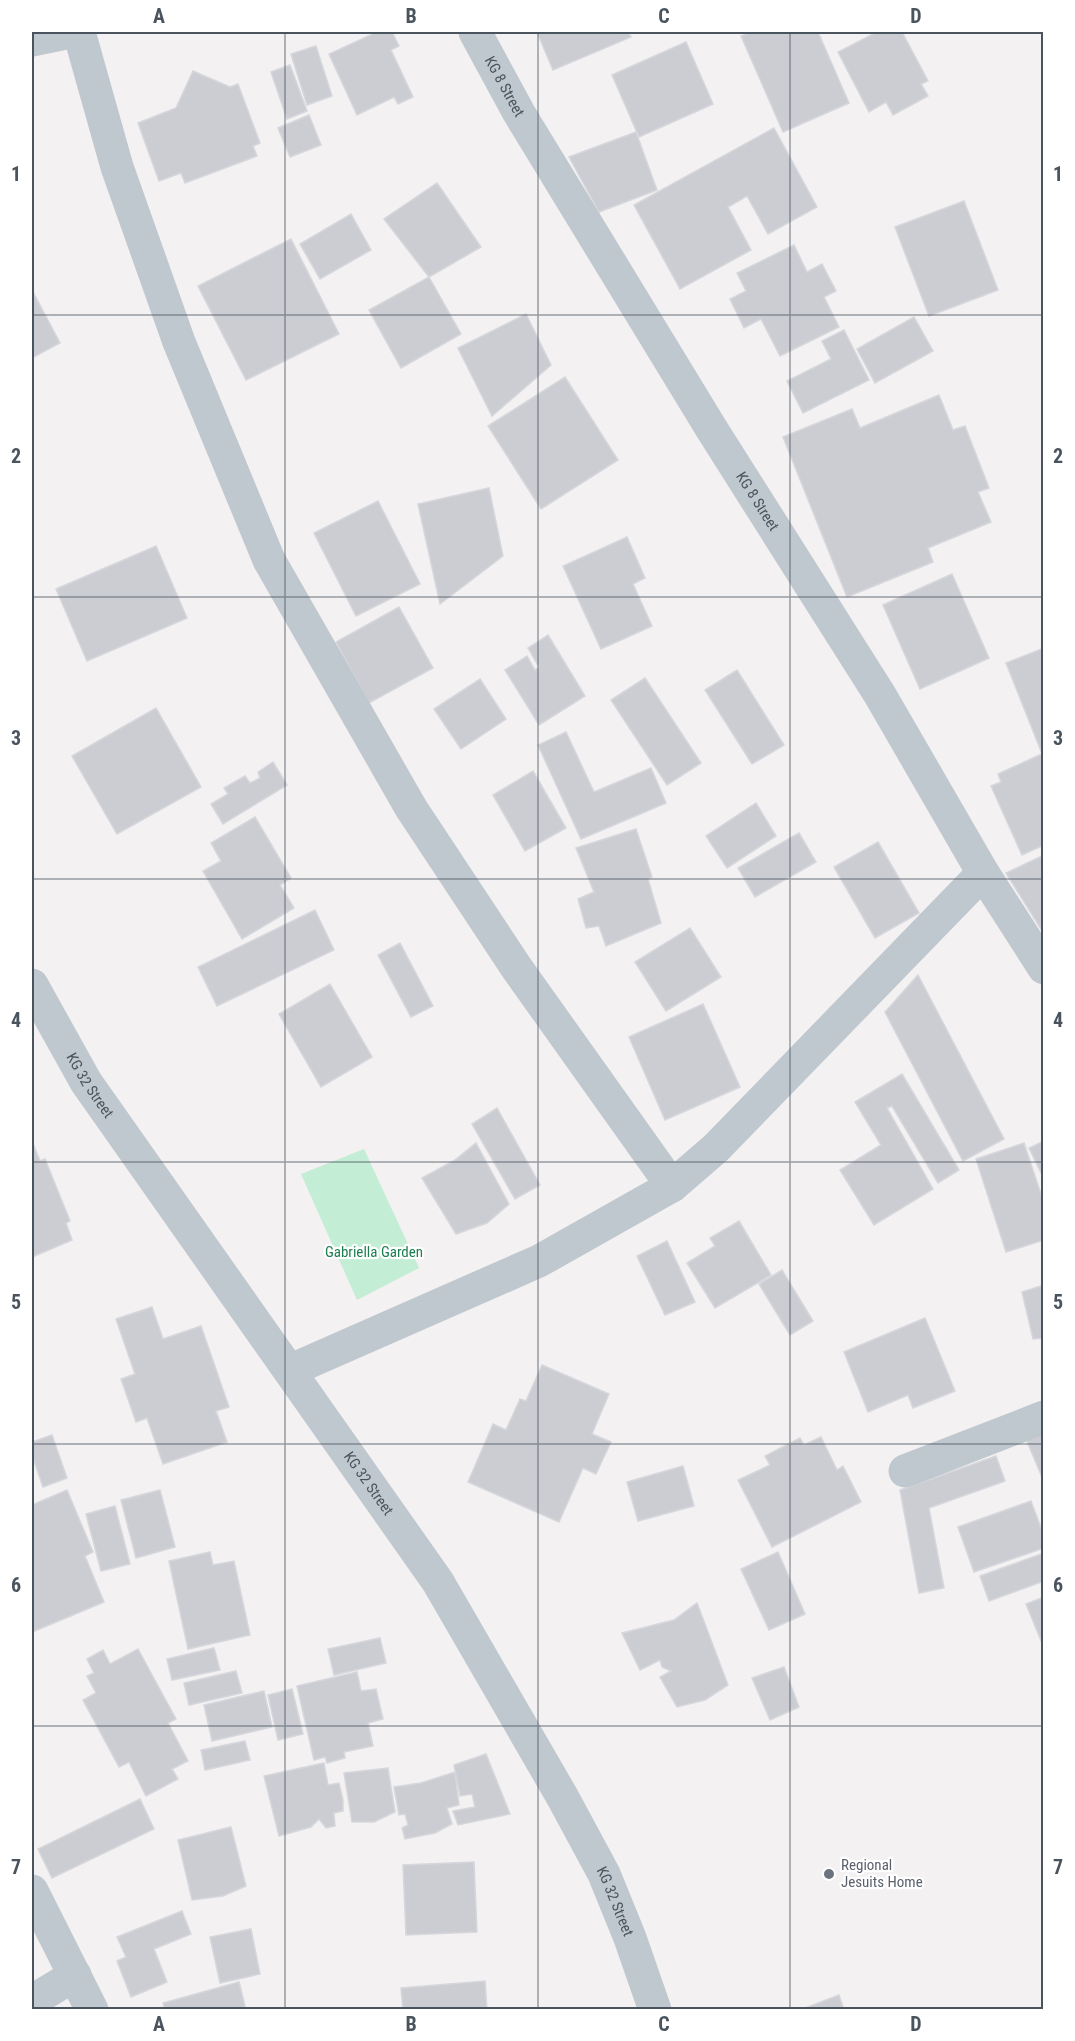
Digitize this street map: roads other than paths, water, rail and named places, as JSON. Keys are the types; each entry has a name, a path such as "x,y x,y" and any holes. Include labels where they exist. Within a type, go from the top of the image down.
{"street":[{"path":"32,40 71,32"},
{"path":"79,32 117,167 179,342 269,560 411,808 516,967 672,1186"},
{"name":"KG 8 Street","path":"475,32 525,123 711,428 880,695 983,873 1044,968"},
{"path":"291,1370 539,1261 672,1186 716,1148 983,873"},
{"name":"KG 32 Street","path":"32,985 86,1082 291,1370 438,1582 563,1798 603,1874 630,1938 655,2010"},
{"path":"905,1471 1044,1417"},
{"path":"32,1891 92,2010"},
{"path":"32,2001 75,1975"}],"place":[{"name":"Regional Jesuits Home","path":"829,1874"}],"park label":[{"name":"Gabriella Garden","path":"374,1252"}]}
